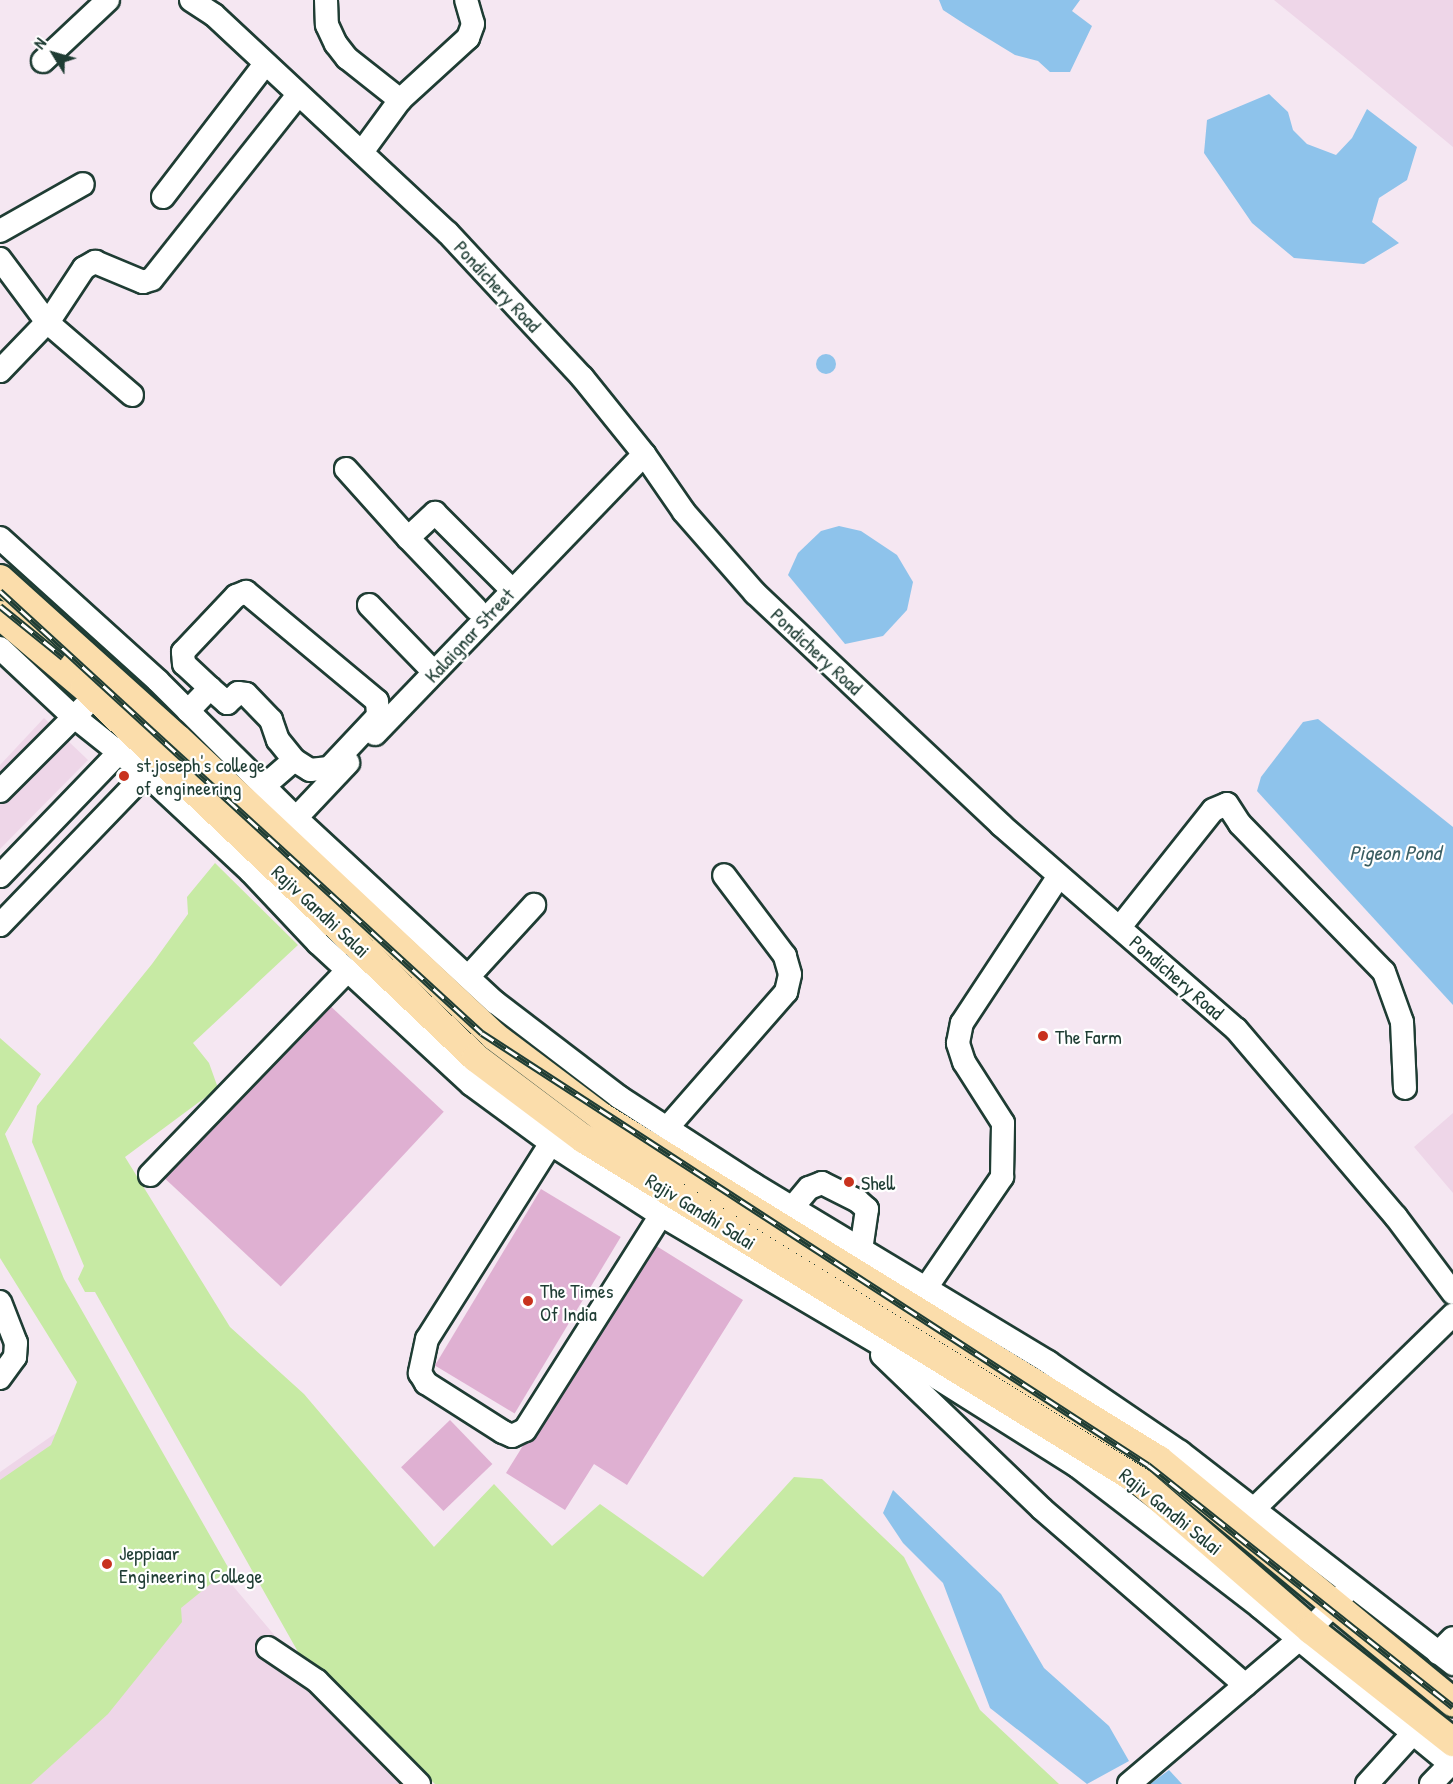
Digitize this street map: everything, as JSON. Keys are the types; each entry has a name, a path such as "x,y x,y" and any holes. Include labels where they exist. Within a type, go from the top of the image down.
{"main road":[{"name":"Rajiv Gandhi Salai","path":"0,579 136,734 152,767 209,807 476,1058 584,1139 965,1385 1142,1483 1451,1766"},
{"name":"Rajiv Gandhi Salai","path":"0,615 136,734 178,739 494,1036 600,1116 1158,1460 1343,1595 1453,1702"},
{"path":"209,807 230,787"}],"street":[{"path":"43,62 108,0"},
{"name":"Pondichery Road","path":"191,0 214,15 362,152 448,233 531,320 644,454 684,512 755,593 1059,876 1236,1029 1396,1217 1453,1293"},
{"path":"326,0 327,25 336,44 347,58 400,100"},
{"path":"362,152 400,100 468,38 473,24 466,0"},
{"path":"163,197 265,64"},
{"path":"0,371 46,322 84,268 94,262 143,282 152,279 298,95"},
{"path":"0,231 83,184"},
{"path":"0,260 46,322 132,395"},
{"name":"Kalaignar Street","path":"296,818 644,454"},
{"path":"346,469 476,609"},
{"path":"408,538 435,513 512,590"},
{"path":"0,538 188,711 296,818 468,977 618,1097 792,1208 1048,1362 1255,1508 1343,1595 1448,1652"},
{"path":"251,593 377,701 380,708 378,717 328,768 310,770 294,760 278,740 271,720 246,694 238,693 227,703 210,688 184,664 183,652 236,596 251,593"},
{"path":"369,605 434,672"},
{"path":"0,648 74,716 136,734 0,876"},
{"path":"188,711 210,688"},
{"path":"0,791 94,696"},
{"path":"4,913 178,739"},
{"path":"264,786 294,760"},
{"path":"152,767 348,970 472,1085 551,1143 661,1215 855,1329 965,1385"},
{"path":"1120,927 1213,810 1227,804 1240,824 1384,972 1402,1022 1405,1088"},
{"path":"667,1128 786,992 790,974 785,956 724,875"},
{"path":"926,1288 1002,1177 1003,1123 964,1062 958,1043 962,1023 1059,876"},
{"path":"468,977 534,905"},
{"path":"150,1175 348,970"},
{"path":"551,1143 427,1339 420,1373 436,1389 503,1432 512,1436 525,1430 661,1215"},
{"path":"792,1208 809,1188 822,1183 858,1201 867,1209 861,1250"},
{"path":"0,1302 16,1343 15,1357 0,1378"},
{"path":"1255,1508 1453,1315"},
{"path":"855,1329 1042,1509 1245,1685"},
{"path":"1128,1784 1305,1634 1343,1595"},
{"path":"1305,1634 1451,1766 1431,1784"},
{"path":"268,1648 317,1681 419,1784"},
{"path":"1382,1779 1414,1732"}],"shaded area":[{"path":"1274,0 1453,0 1453,147 1348,60"},
{"path":"44,718 88,760 0,849 0,765"},
{"path":"1453,1113 1453,1193 1414,1147"},
{"name":"Jeppiaar Engineering College","path":"86,1412 292,1656 427,1784 0,1784 0,1472"}],"green space":[{"path":"215,863 298,945 193,1043 209,1063 218,1088 125,1157 230,1327 304,1394 434,1547 494,1484 552,1546 600,1504 703,1577 794,1477 822,1479 904,1557 980,1710 1059,1784 435,1784 302,1659 95,1292 85,1292 78,1279 84,1266 32,1142 37,1106 152,964 188,914 187,897"},
{"path":"0,1038 41,1074 5,1134 64,1279 229,1569 181,1608 182,1622 108,1714 31,1784 0,1784 0,1480 51,1445 77,1382 0,1258"}],"water":[{"path":"939,0 1080,0 1072,11 1092,26 1070,72 1050,72 1038,61 1015,55 966,25 943,10"},
{"path":"1269,94 1288,112 1293,130 1307,144 1336,155 1352,138 1367,109 1417,147 1407,180 1379,198 1372,222 1399,243 1364,264 1294,258 1252,223 1204,153 1207,120"},
{"path":"822,354 830,354 836,360 836,368 830,374 822,374 816,368 816,360"},
{"path":"839,526 861,531 897,555 913,582 907,610 883,636 845,644 788,575 798,553 821,531"},
{"name":"Pigeon Pond","path":"1318,719 1453,827 1453,1005 1257,791 1261,777 1303,722"},
{"path":"893,1490 1001,1594 1044,1668 1109,1726 1129,1761 1087,1784 990,1708 943,1583 903,1543 883,1513"},
{"path":"1169,1770 1182,1784 1150,1784"}],"building":[{"path":"326,1002 444,1112 281,1287 163,1177"},
{"name":"The Times Of India","path":"541,1189 621,1237 515,1413 435,1366"},
{"path":"650,1242 743,1300 627,1485 594,1464 565,1510 506,1473"},
{"path":"450,1420 492,1464 443,1511 401,1467"}],"railway":[{"path":"0,591 482,1033 1148,1465 1453,1707"},
{"path":"0,606 63,657"}],"place":[{"name":"st.joseph's college of engineering","path":"124,776"},
{"name":"The Farm","path":"1043,1036"},
{"name":"Shell","path":"849,1182"},
{"name":"The Times Of India","path":"528,1301"},
{"name":"Jeppiaar Engineering College","path":"107,1564"}]}
